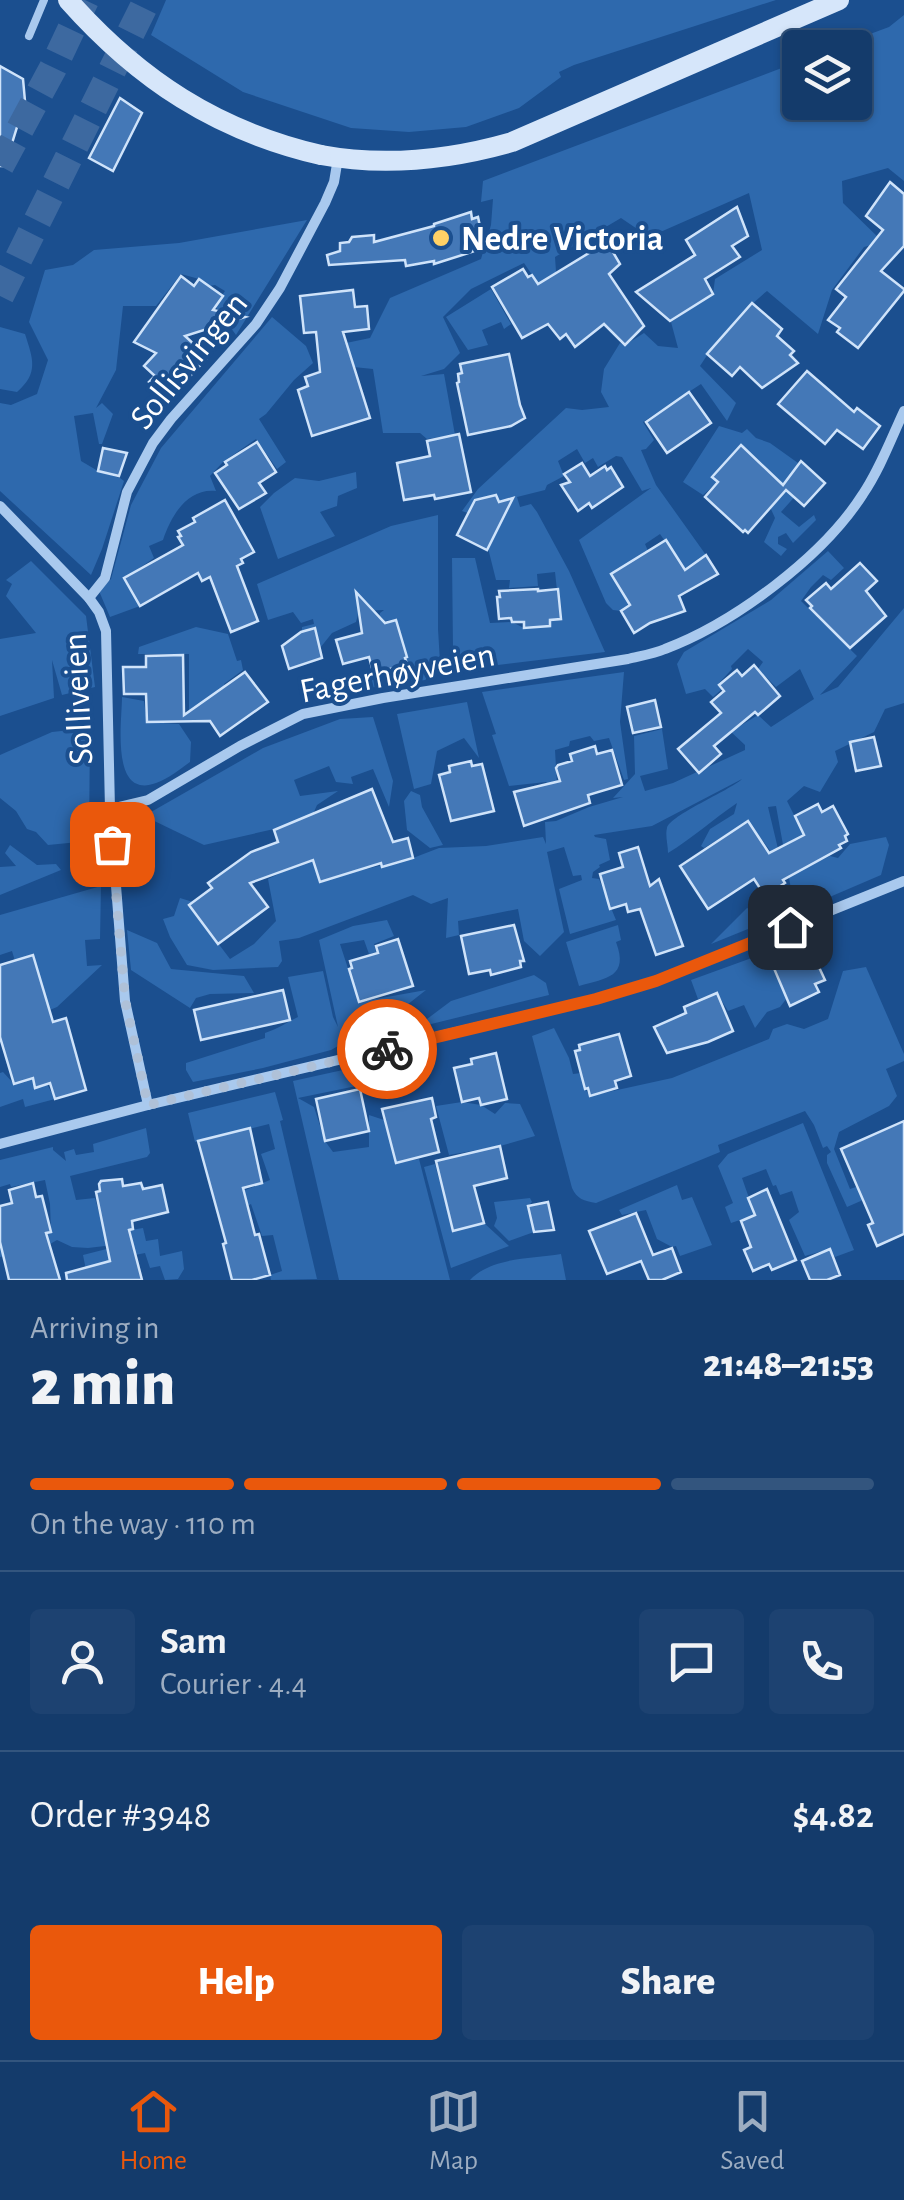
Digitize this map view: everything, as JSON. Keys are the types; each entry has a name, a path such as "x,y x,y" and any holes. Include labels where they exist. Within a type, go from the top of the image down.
{"main road":[{"path":"68,0 129,62 210,116 264,139 329,156 376,162 425,160 512,142 839,0"}],"street":[{"name":"Sollisvingen","path":"89,598 105,578 127,492 153,444 256,324 280,288 334,182 329,156"},
{"name":"Fagerhøyveien","path":"110,809 148,800 303,714 628,659 663,650 708,630 788,575 832,533 862,496 904,412"},
{"name":"Solliveien","path":"0,506 89,598 106,631 110,809"},
{"path":"110,809 125,1000 148,1105"},
{"path":"0,1144 596,999 656,981 904,882"}],"lane":[{"path":"29,36 44,0"}],"shaded area":[{"path":"166,0 776,0 574,65 559,72 561,77 519,108 466,127 409,132 351,128 243,92 151,35"},
{"path":"904,15 904,181 888,168 842,181 843,203 883,242 864,247 832,290 818,334 767,291 731,326 700,366 736,403 727,421 701,384 643,422 654,440 641,450 656,485 706,555 685,570 660,534 645,544 648,551 611,574 629,604 621,611 613,610 606,603 579,540 651,488 642,491 622,457 616,456 598,467 593,458 585,463 577,449 558,461 564,476 545,490 517,497 520,507 531,504 537,512 569,571 605,652 474,668 453,650 452,558 475,558 490,623 512,622 524,628 560,618 555,572 537,574 538,586 509,588 510,580 496,580 488,548 499,524 462,511 478,489 566,408 609,407 601,392 604,369 620,343 625,345 644,333 658,346 678,348 671,322 713,294 715,279 762,250 749,193 649,237 621,218 555,257 559,315 524,263 471,289 443,317 460,353 444,369 421,376 444,374 455,435 427,439 420,433 383,433 373,369 334,365 327,347 370,338 390,298 481,259 491,225 493,199 481,202 483,181 782,68 782,120 872,120 872,33"},
{"path":"307,220 236,335 215,306 225,291 181,274 156,306 123,306 116,370 96,408 102,403 113,414 102,444 93,413 74,416 81,461 124,481 91,575 0,491 0,403 11,405 37,394 48,360 29,322 45,270 73,265 94,250 179,243"},
{"path":"491,289 511,324 504,329 501,322 482,330 488,345 468,350 446,317"},
{"path":"272,317 306,346 313,363 259,419 286,462 277,469 256,439 223,462 210,476 216,491 197,494 182,505 163,540 149,546 154,558 125,578 140,606 110,617 99,591 111,579 131,505 161,448"},
{"path":"0,327 25,334 30,351 31,372 17,392 0,389"},
{"path":"719,426 742,433 747,429 798,463 794,471 807,483 781,512 799,527 814,515 816,520 793,543 786,533 778,537 778,544 787,549 781,556 764,542 775,518 744,450 712,477 718,482 703,495 683,482"},
{"path":"356,472 357,488 338,496 337,506 320,512 335,536 278,559 260,507 295,478 319,481"},
{"path":"438,515 440,662 436,671 425,680 412,682 408,675 384,678 385,685 346,693 343,685 382,678 380,672 407,664 396,619 379,622 384,610 359,611 356,622 332,633 320,648 302,637 302,627 314,624 313,619 301,623 293,612 268,620 257,584 391,526"},
{"path":"828,551 844,568 831,580 823,575 801,601 857,656 820,695 838,687 904,608 904,703 885,709 874,732 835,751 838,762 820,792 804,786 787,801 804,835 791,842 805,868 830,856 838,858 850,844 886,837 889,845 881,875 797,911 794,902 795,910 711,944 747,908 757,913 791,889 776,806 768,807 780,857 774,856 748,821 704,848 701,846 710,829 734,814 737,803 668,853 666,831 671,823 742,779 652,826 594,835 606,839 610,860 599,865 592,878 599,879 616,920 570,934 559,889 582,880 581,875 573,876 564,847 547,852 564,932 540,956 524,941 518,909 458,921 459,935 446,938 448,898 431,904 413,895 299,938 279,941 282,961 278,967 213,970 187,965 163,919 174,916 180,898 193,902 199,918 230,959 254,944 276,921 268,879 295,866 283,827 204,845 144,816 263,748 340,719 373,717 393,781 389,807 373,769 351,777 353,784 336,782 329,766 294,780 300,796 338,791 317,805 313,814 345,874 439,848 543,837 546,844 545,822 623,797 613,798 635,774 634,736 662,729 668,769 640,776 645,791 673,783 745,750 745,745 729,730 758,715 771,727 814,699 800,669 776,687 758,669 763,662 748,649 731,666 719,683 721,690 713,697 705,689 686,694 677,664 684,652 771,600"},
{"path":"31,561 86,616 95,687 62,695 52,660 54,698 0,716 0,639 36,633 6,596 12,584 6,580"},
{"path":"196,627 228,634 243,670 208,701 203,721 189,721 189,654 138,654 139,647"},
{"path":"624,672 620,722 628,779 624,780 609,738 594,741 590,736 555,750 557,784 509,786 482,692"},
{"path":"122,697 144,701 147,722 179,724 191,742 190,762 156,783 141,785 131,780 122,755"},
{"path":"467,702 479,758 464,738 437,751 431,784 414,789 397,714"},
{"path":"90,728 89,841 48,845 36,832 27,829 16,811 0,798 0,755 52,732"},
{"path":"411,791 420,795 422,807 443,845 430,848 407,830 404,801"},
{"path":"10,845 37,865 56,864 61,870 0,895 0,867 16,866 5,853"},
{"path":"101,886 100,939 85,940 87,966 102,965 57,1007 23,1021 17,1013 47,1001 33,956 15,961 12,951 0,955 0,915"},
{"path":"387,920 394,936 374,944 376,952 369,954 364,940 340,944 359,1002 426,990 398,1012 340,1038 340,1045 331,1050 193,1082 186,1063 265,1038 265,1033 298,1017 288,977 323,971 338,1027 319,940 353,926"},
{"path":"618,925 621,940 616,942 620,963 617,969 606,978 579,986 566,942"},
{"path":"127,930 157,943 171,969 244,976 254,993 210,994 196,998 190,1008 131,970"},
{"path":"768,952 787,998 780,1007 767,1012 755,1028 744,1005 728,1011 717,993 698,999 691,980"},
{"path":"866,967 904,1061 886,1069 897,1096 889,1106 839,1132 834,1149 850,1189 895,1186 847,1207 827,1163 831,1152 827,1146 823,1148 805,1111 718,1145 720,1152 596,1203 576,1195 532,1036 554,1028 573,1074 581,1073 590,1096 672,1078 769,1039 773,1029 787,1024 804,1029 828,1019 843,971"},
{"path":"534,975 546,983 549,995 415,1028 451,1001"},
{"path":"370,1064 371,1083 298,1098 314,1107 325,1141 333,1152 369,1147 369,1115 384,1120 396,1163 419,1159 450,1280 339,1280 293,1081"},
{"path":"3,1072 14,1084 33,1078 36,1087 47,1084 55,1099 25,1107 23,1099 0,1107"},
{"path":"275,1092 317,1279 271,1280 270,1275 282,1271 273,1235 262,1236 251,1204 247,1206 243,1191 270,1180 261,1154 275,1149 269,1124 195,1142 188,1113"},
{"path":"462,1102 481,1105 495,1114 505,1103 520,1104 535,1136 449,1155 436,1106"},
{"path":"803,1123 854,1250 835,1257 830,1249 805,1256 789,1220 799,1212 792,1191 780,1195 766,1169 742,1178 755,1215 731,1223 725,1207 733,1203 718,1166 728,1154"},
{"path":"146,1128 150,1153 147,1157 70,1176 76,1200 95,1198 105,1234 143,1228 146,1241 158,1239 160,1256 182,1251 184,1269 178,1279 165,1280 160,1266 150,1268 145,1253 88,1280 83,1255 130,1243 88,1248 72,1247 57,1240 43,1248 0,1257 0,1244 51,1232 45,1180 0,1187 0,1160 53,1147 66,1161 64,1152 94,1152 93,1144"},
{"path":"435,1164 453,1231 484,1223 509,1246 451,1268 424,1167"},
{"path":"677,1185 682,1200 692,1197 712,1245 680,1256 676,1246 657,1239 646,1210 622,1215 619,1210"},
{"path":"530,1198 534,1232 509,1241 494,1226 494,1202"},
{"path":"561,1254 566,1280 470,1280 500,1263"}],"building":[{"path":"0,66 23,79 25,101 5,166 0,166"},
{"path":"120,98 142,113 113,171 89,158"},
{"path":"890,182 904,194 904,246 881,271 904,291 858,348 828,320 846,297 836,289 883,230 866,216"},
{"path":"737,207 748,236 732,246 740,257 705,279 713,294 670,321 636,292 695,255 686,240"},
{"name":"Nedre Victoria","path":"471,212 472,219 478,217 483,241 477,243 478,250 434,264 406,266 405,260 329,265 327,255 340,251 340,243 349,242 352,237 374,235 374,242"},
{"path":"607,242 620,264 609,274 644,326 625,345 604,324 575,347 566,334 560,339 548,324 522,338 492,287 523,269 538,284"},
{"path":"181,276 194,286 199,279 223,296 213,310 245,317 185,336 208,357 174,393 172,390 166,396 149,382 155,376 144,366 156,353 134,342"},
{"path":"353,290 355,307 367,306 369,329 343,332 370,418 312,436 298,390 308,386 305,377 320,372 316,332 304,333 300,296"},
{"path":"752,303 782,329 777,336 794,351 790,355 798,363 762,388 740,367 732,376 707,354"},
{"path":"509,354 525,418 511,426 468,435 457,383 458,374 462,373 460,364"},
{"path":"807,371 854,412 857,408 880,426 863,449 837,430 825,444 778,404"},
{"path":"689,392 711,423 667,453 646,422"},
{"path":"459,434 471,492 404,500 397,463 430,456 427,441"},
{"path":"257,442 276,472 259,483 266,493 239,509 215,473"},
{"path":"741,445 783,485 801,461 825,483 804,506 786,490 748,533 743,532 705,497 718,482 712,477"},
{"path":"103,448 127,453 119,476 98,471"},
{"path":"582,463 590,476 605,466 607,470 611,467 623,487 592,508 589,503 578,511 561,485 570,482 564,474"},
{"path":"496,495 499,502 513,498 487,550 457,535 475,500"},
{"path":"225,500 254,552 237,566 258,621 231,632 210,577 202,581 198,573 140,606 124,578 183,545 178,531"},
{"path":"666,540 685,570 706,555 718,574 679,596 685,611 634,633 621,611 630,605 611,574"},
{"path":"860,563 877,581 866,591 886,616 850,648 806,600 826,583 831,589"},
{"path":"558,589 561,619 550,620 550,626 524,628 524,622 499,619 499,591"},
{"path":"356,592 385,623 396,620 407,664 380,672 378,666 372,668 369,657 343,664 336,640 362,633"},
{"path":"315,628 322,658 289,669 282,646 301,632"},
{"path":"183,655 184,715 245,672 268,702 220,736 210,721 147,722 146,694 124,694 123,667 146,667 146,656"},
{"path":"754,665 780,696 714,746 721,754 699,773 678,749 721,713 711,702 724,691 719,685 737,670 742,676"},
{"path":"655,700 661,727 633,733 627,707"},
{"path":"874,737 881,766 856,771 850,742"},
{"path":"595,746 597,754 612,750 622,785 588,795 590,803 524,826 514,792 560,781 558,765 572,761 570,754"},
{"path":"471,761 472,766 482,764 494,811 451,821 439,775 450,772 449,766"},
{"path":"372,789 393,842 408,838 413,858 382,867 381,863 320,882 313,860 250,883 268,907 218,944 189,905 212,888 208,883 251,852 278,842 274,830"},
{"path":"818,804 822,812 833,806 848,834 847,841 839,845 841,848 783,880 785,883 765,896 754,879 708,909 680,866 748,821 769,853 804,835 795,816"},
{"path":"638,847 650,886 659,879 683,946 656,955 640,909 628,912 626,904 610,909 600,874 623,867 619,853"},
{"path":"514,925 524,961 520,961 521,967 491,975 490,970 469,974 461,936"},
{"path":"398,939 413,986 359,1002 350,961 378,953 376,946"},
{"path":"796,947 799,953 810,948 825,980 815,984 819,992 790,1006 770,959"},
{"path":"33,955 53,1022 66,1018 86,1090 55,1099 50,1083 35,1088 33,1078 14,1084 0,1037 0,965"},
{"path":"283,990 290,1020 201,1040 194,1010"},
{"path":"717,993 733,1031 667,1053 654,1027 686,1013 684,1007"},
{"path":"619,1034 631,1076 615,1081 617,1088 590,1096 575,1051 580,1050 579,1045"},
{"path":"496,1053 507,1099 481,1105 479,1098 462,1102 454,1068"},
{"path":"360,1089 369,1131 325,1141 316,1099"},
{"path":"432,1098 436,1117 431,1119 439,1152 396,1163 382,1109"},
{"path":"904,1121 904,1234 877,1246 868,1225 873,1223 841,1149"},
{"path":"250,1128 262,1183 243,1188 270,1275 232,1280 198,1141"},
{"path":"500,1146 507,1178 474,1186 484,1223 453,1231 436,1161"},
{"path":"122,1179 123,1186 141,1183 143,1189 162,1185 168,1212 132,1221 133,1229 129,1230 142,1280 67,1280 66,1273 110,1261 96,1192 100,1191 101,1181"},
{"path":"33,1183 36,1197 42,1196 51,1232 46,1233 60,1280 9,1280 0,1242 0,1206 12,1203 9,1190"},
{"path":"767,1189 796,1260 772,1270 769,1264 753,1271 744,1250 751,1247 741,1221 755,1215 748,1198"},
{"path":"548,1202 554,1230 534,1232 528,1206"},
{"path":"636,1213 653,1255 672,1248 681,1272 662,1280 649,1280 641,1261 607,1274 589,1231"},
{"path":"830,1249 840,1275 810,1280 802,1261"}],"tunnel":[{"path":"0,166 85,0"},
{"path":"0,296 147,0"}],"way so far":[{"path":"112,844 125,1000 148,1105 387,1049"}],"place":[{"name":"Nedre Victoria","path":"441,238"}],"route":[{"path":"387,1049 656,981 790,927"}]}
